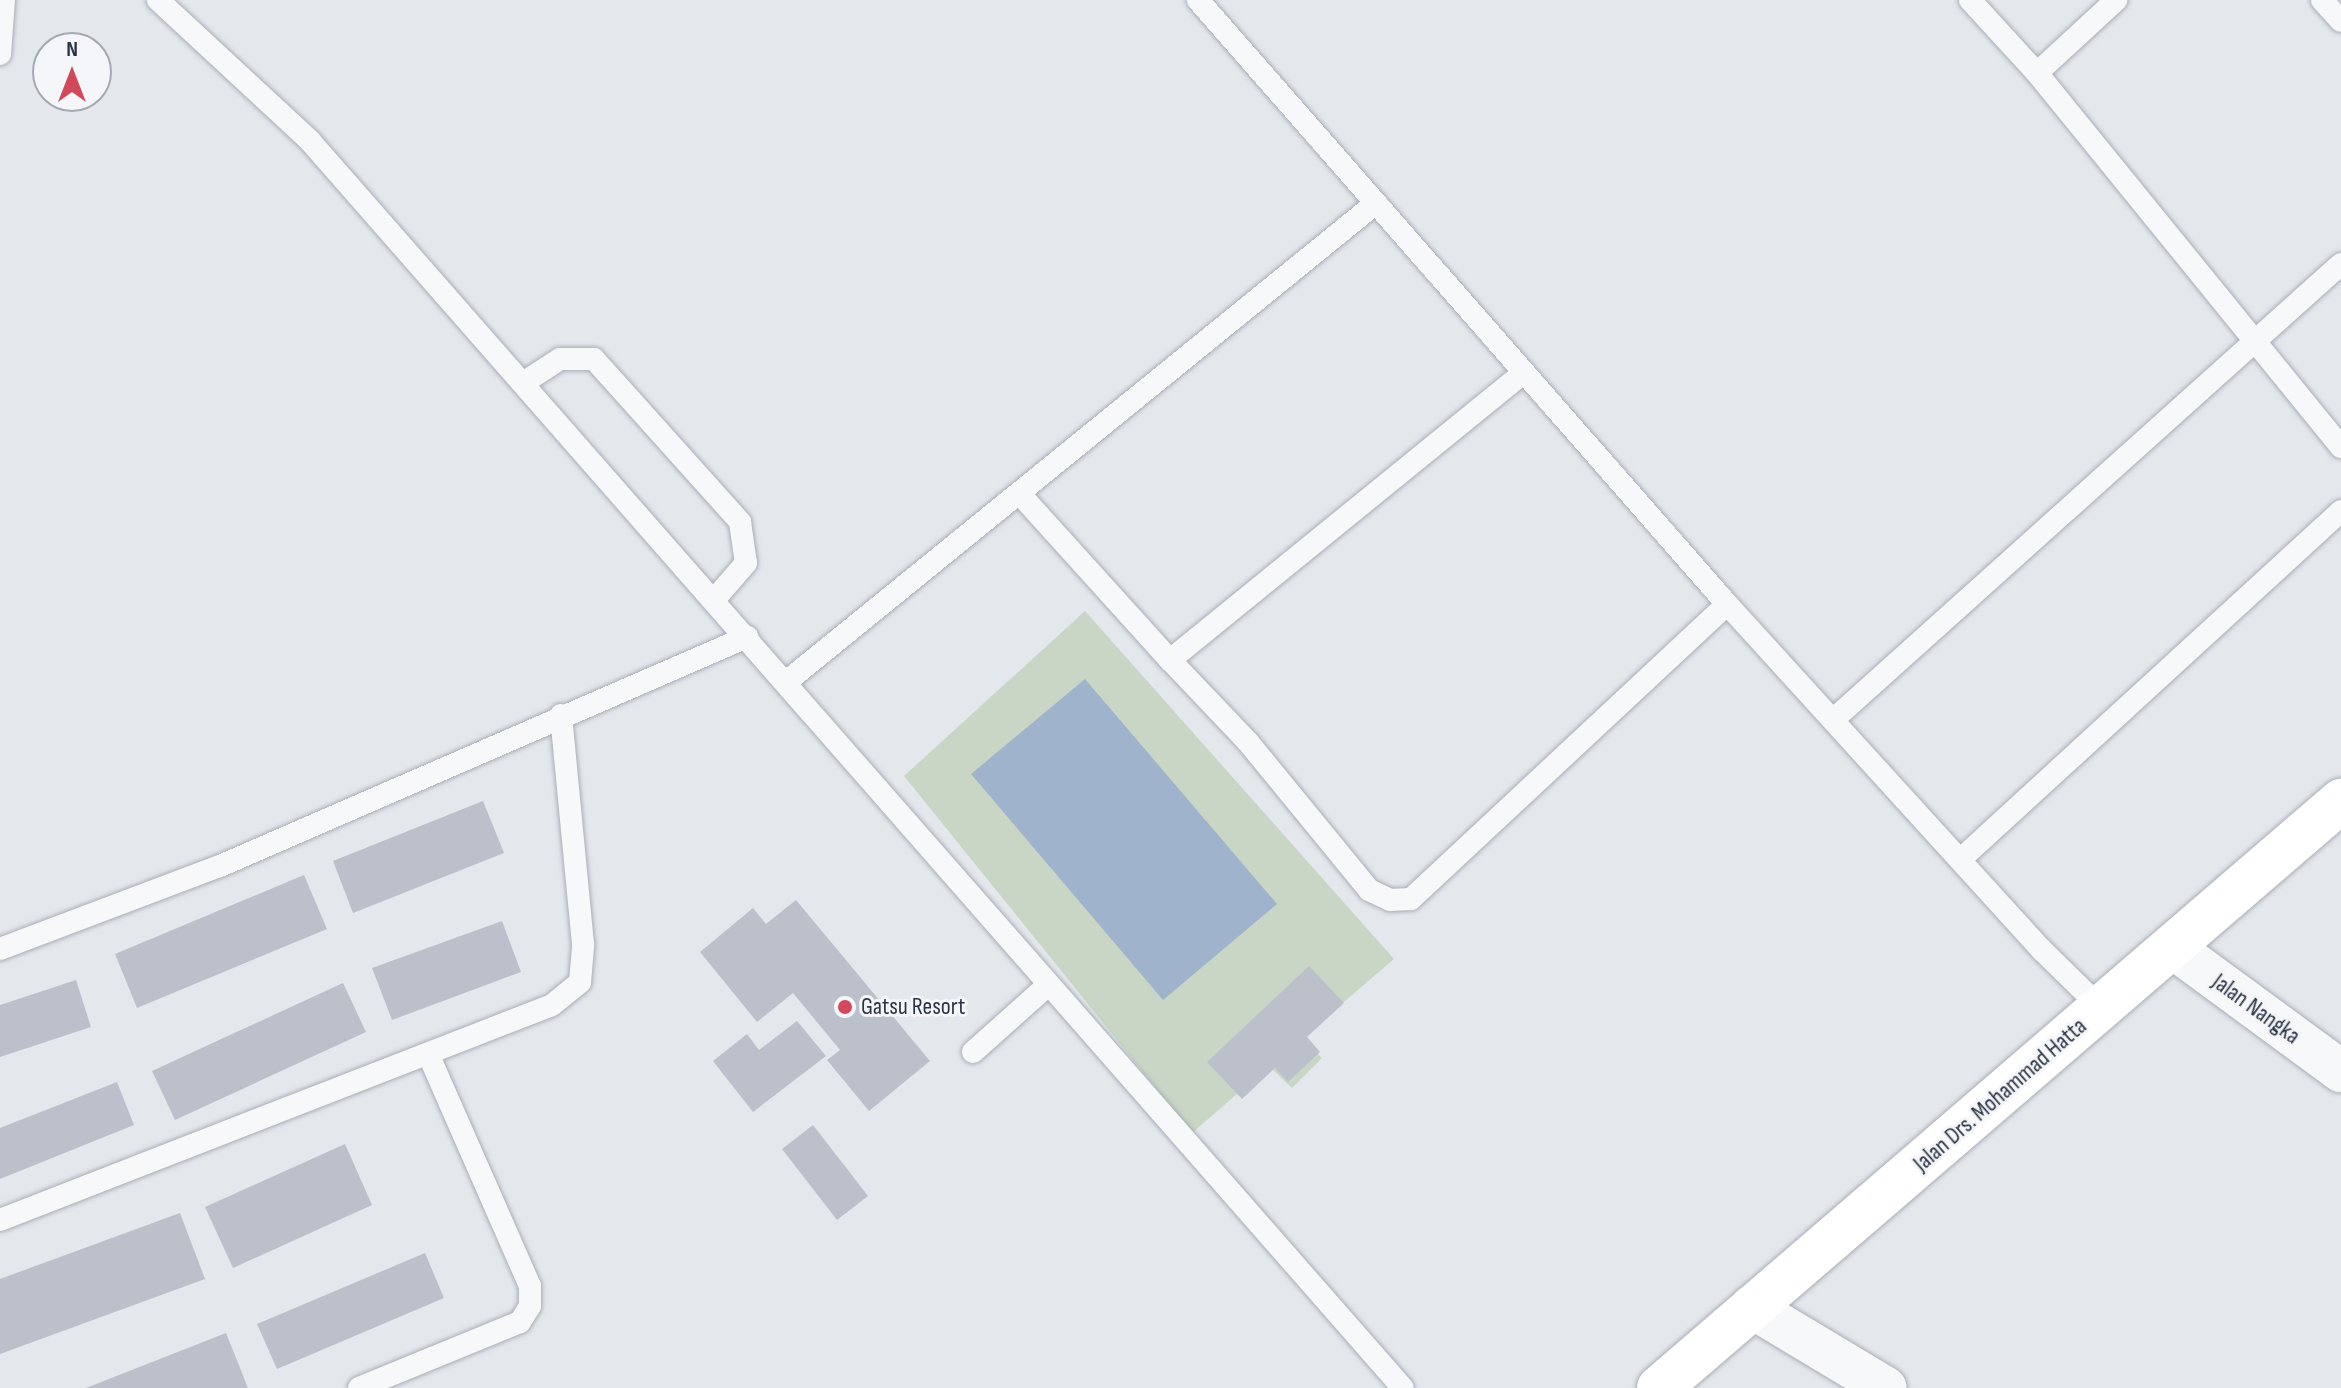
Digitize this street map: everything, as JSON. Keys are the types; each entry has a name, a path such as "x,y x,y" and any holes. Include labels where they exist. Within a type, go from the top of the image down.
{"main road":[{"name":"Jalan Drs. Mohammad Hatta","path":"1659,1388 2341,801"}],"street":[{"name":"Jalan Nangka","path":"2172,947 2341,1071"},
{"path":"1751,1307 1886,1388"}],"lane":[{"path":"0,54 4,0"},
{"path":"158,0 310,141 1403,1388"},
{"path":"1198,0 1727,604 2101,1008"},
{"path":"1970,0 2037,73 2341,447"},
{"path":"2037,73 2116,0"},
{"path":"2322,0 2341,21"},
{"path":"786,682 1376,203"},
{"path":"1834,719 2341,264"},
{"path":"523,383 560,359 594,359 740,522 746,563 714,600"},
{"path":"1170,660 1524,372"},
{"path":"1019,493 1248,742 1369,890 1390,900 1411,899 1727,604"},
{"path":"1962,858 2341,511"},
{"path":"0,949 220,866 561,715 747,637"},
{"path":"0,1220 552,1005 580,982 583,944 561,715"},
{"path":"973,1052 1048,985"},
{"path":"359,1388 520,1322 530,1306 530,1286 428,1054"}],"green space":[{"path":"1085,611 1394,959 1302,1038 1322,1058 1292,1088 1269,1066 1192,1133 904,776"}],"water":[{"path":"1085,679 1277,904 1163,1000 971,774"}],"building":[{"path":"483,801 504,853 353,913 333,861"},
{"path":"304,875 327,929 137,1008 115,954"},
{"name":"Gatsu Resort","path":"796,900 930,1061 869,1111 827,1060 840,1050 793,993 757,1022 700,952 753,908 766,924"},
{"path":"502,921 521,972 392,1020 372,968"},
{"path":"1309,966 1344,1003 1307,1037 1320,1052 1288,1082 1275,1068 1242,1099 1207,1062"},
{"path":"76,980 91,1027 0,1057 0,1005"},
{"path":"343,983 366,1032 175,1120 152,1071"},
{"path":"797,1021 826,1056 753,1112 713,1061 747,1034 759,1050"},
{"path":"117,1082 134,1125 0,1179 0,1128"},
{"path":"813,1125 868,1196 837,1220 782,1149"},
{"path":"345,1144 372,1205 233,1268 205,1207"},
{"path":"180,1213 205,1279 0,1354 0,1279"},
{"path":"425,1253 444,1298 277,1369 257,1324"},
{"path":"226,1333 248,1388 86,1388"}],"place":[{"name":"Gatsu Resort","path":"845,1007"}]}
